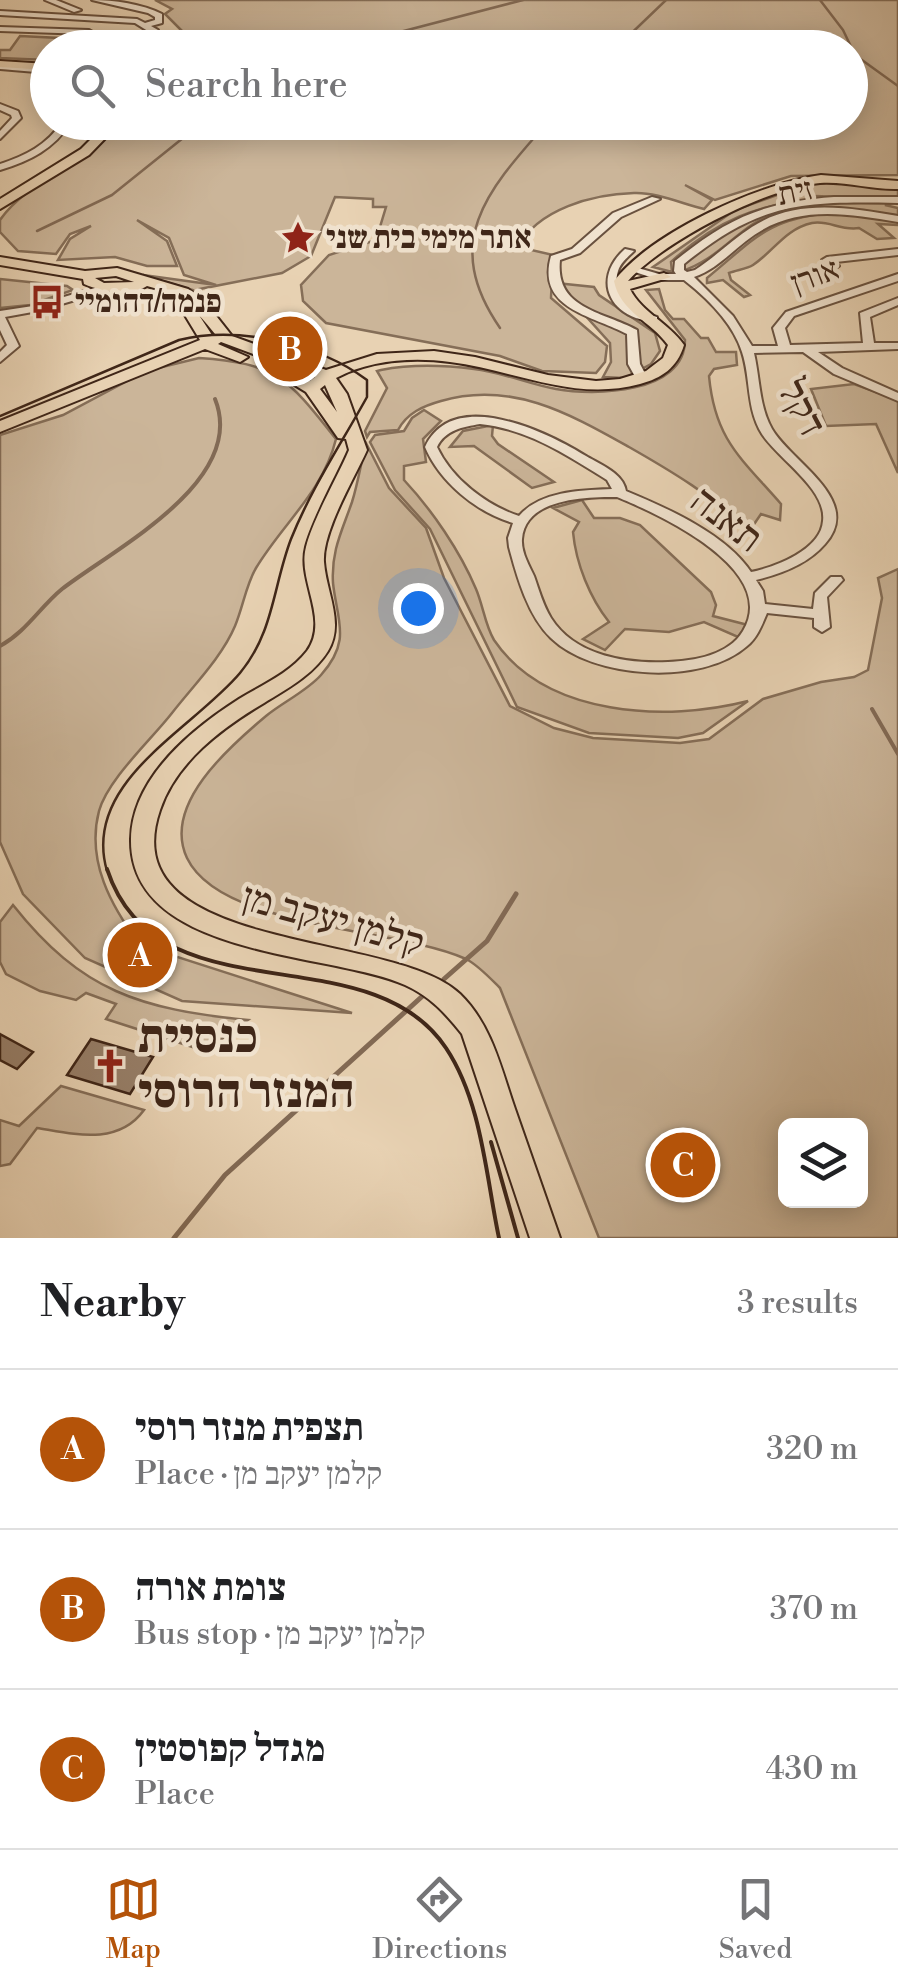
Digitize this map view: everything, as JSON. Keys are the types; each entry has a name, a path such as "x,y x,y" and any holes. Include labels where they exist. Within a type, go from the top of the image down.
{"main road":[{"path":"0,64 30,66"},
{"path":"0,202 86,140"},
{"path":"0,202 85,152 97,140"},
{"path":"0,269 165,285 189,296 219,351 272,367 328,376 425,362 505,369 582,386 642,379 661,369 675,352 670,334 631,303 636,274 660,253 732,206 803,181 831,178 898,185"},
{"path":"0,261 105,282"},
{"path":"636,274 664,277"},
{"path":"0,424 212,338 328,376"},
{"path":"0,424 212,338"},
{"path":"145,366 200,355 244,358"},
{"path":"272,367 311,388 348,441 351,470"},
{"path":"311,388 328,376"},
{"name":"קלמן יעקב מן","path":"328,376 340,394 358,444 312,561 325,628 319,648 294,674 228,717 178,762 152,800 145,820 144,858 150,877 162,892 182,910 220,932 400,972 451,997 474,1030 546,1238"}],"street":[{"path":"50,0 81,11 82,16"},
{"path":"96,0 150,10 160,18 146,26"},
{"path":"0,11 19,1"},
{"path":"0,11 121,18 150,30"},
{"path":"0,29 45,30 56,16"},
{"path":"0,106 15,112 17,118 0,136"},
{"path":"0,167 37,152 54,140"},
{"path":"642,379 634,364 634,332 573,305 555,289 550,277 555,258 576,251 617,215 655,199"},
{"path":"687,275 678,269 680,263 708,238 770,206 820,200 898,200"},
{"name":"זית","path":"687,275 714,263 761,226 786,215 830,210 898,220"},
{"path":"629,251 618,260 610,281 612,292 622,305 640,317 652,319"},
{"path":"834,266 827,260 898,252"},
{"path":"636,274 687,275"},
{"path":"664,277 687,275"},
{"name":"דקל","path":"687,275 748,350 752,392 762,422 830,510 831,523 826,535 783,565 748,578"},
{"name":"אורן","path":"785,348 778,328 785,317 898,277"},
{"path":"0,358 6,346 0,316 34,310 105,282"},
{"path":"869,347 864,316 898,302"},
{"path":"748,350 898,346"},
{"path":"805,348 844,374 898,397"},
{"name":"תאנה","path":"468,422 518,426 612,477 619,485 618,493 681,520 735,563 748,578 760,608 746,640 706,662 650,667 596,658 566,642 544,620 515,545 516,533 524,522 495,514 440,464 431,447 436,436 468,422"},
{"path":"524,522 537,509 561,498 618,493"},
{"path":"735,563 783,565"},
{"path":"760,608 821,620 822,593 836,580"}],"shaded area":[{"path":"155,0 898,0 898,175 791,176 715,200 685,185 712,200 704,209 651,194 618,194 553,213 527,234 518,247 553,255 551,298 607,346 605,362 596,373 542,371 500,356 326,323 303,301 301,285 329,255 376,240 386,207 373,207 373,199 335,197 311,256 282,273 200,289 215,313 193,290 143,275 216,285 184,275 169,238 137,220 167,241 177,266 147,266 115,257 58,260 70,239 91,226 70,234 56,254 18,251 0,232 0,220 27,193 104,140 868,140 868,30 181,30 165,14 172,9"},
{"path":"20,36 30,36 30,59 0,58 0,50 10,50"},
{"path":"819,180 898,187 898,199 817,196 819,199 757,210 704,235 671,262 672,272 653,267 735,210"},
{"path":"896,202 885,205 898,208 898,217 824,208 770,216 682,271 681,265 741,220 803,203"},
{"path":"833,212 898,221 898,225 878,224 894,238 877,239 859,228 812,223 787,235 753,265 729,273 731,280 750,295 744,297 723,280 707,283 707,278 763,233 792,220"},
{"path":"0,279 67,286 73,290 30,305 0,308"},
{"path":"556,283 594,287 599,295 655,333 660,351 651,364 631,375 645,379 603,377 611,362 610,343"},
{"path":"659,289 665,310 673,319 684,319 701,338 708,338 716,352 736,352 737,365 714,369 709,376 712,398 732,447 781,504 780,520 761,514 750,530 692,485 629,447 562,412 516,398 467,396 441,401 416,411 398,430 370,432 367,437 365,431 387,388 377,371 381,370 416,366 462,368 546,387 592,392 654,381 681,358 685,340 646,290"},
{"path":"199,358 247,364 280,378 336,439 322,475 256,568 223,649 104,799 96,830 99,865 111,899 140,945 352,1013 182,1001 85,958 23,894 0,842 0,435 63,415 146,371"},
{"path":"854,384 898,400 898,473 876,424 826,426 811,389"},
{"path":"424,410 441,421 423,439 426,462 404,466 404,480 454,546 476,589 494,640 517,666 544,685 576,699 610,707 681,711 748,701 703,733 678,738 589,733 517,707 430,529 395,490 370,442 375,435 404,431 412,418"},
{"path":"493,425 492,436 498,444 554,482 532,488 474,446 450,447 463,431"},
{"path":"366,443 389,488 426,528 444,578 510,706 554,728 593,738 680,743 709,739 763,699 854,677 868,670 882,598 878,578 898,569 898,1238 599,1238 500,988 484,972 466,959 435,948 271,913 235,899 206,881 187,858 182,838 184,818 203,779 251,729 315,681 337,651 340,630 334,561"},
{"path":"582,500 594,518 620,518 640,525 711,592 716,605 713,616 748,625 738,637 704,622 669,632 625,629 605,650 583,639 609,622 581,568 573,532 579,522 553,508"},
{"path":"13,905 64,958 116,991 175,1010 248,1020 205,1051 106,1019 116,1004 86,993 76,1000 40,991 6,974 0,962 0,922"},
{"path":"61,1086 144,1110 122,1129 108,1133 37,1128 10,1164 0,1166 0,1120 19,1126"}],"building":[{"path":"0,1034 33,1052 17,1069 0,1060"},
{"name":"כנסיית המנזר הרוסי","path":"91,1039 153,1057 130,1094 67,1075"}],"waterway":[{"path":"408,30 523,0"},
{"path":"635,30 666,0"},
{"path":"820,0 843,30"},
{"path":"868,64 898,86"},
{"path":"37,231 112,195 181,140"},
{"path":"500,328 482,297 474,269 473,243 491,194 533,140"},
{"path":"0,646 18,634 62,589 142,532 195,484 212,458 220,429 215,399"},
{"path":"872,709 898,754"},
{"path":"444,979 487,941 516,894"},
{"path":"174,1238 225,1175 427,992"}],"tram line":[{"path":"0,416 179,340 202,336 277,341 326,356 367,380 367,397 317,484 291,539 260,641 240,673 125,784 110,811 103,839 107,871"},
{"path":"107,869 133,916 170,945 216,962 367,992 411,1013 446,1048 468,1092 499,1238"},
{"path":"491,1142 518,1238"}],"place":[{"name":"אתר מימי בית שני","path":"298,238"},
{"name":"פנמה/דהומיי","path":"47,302"},
{"name":"צומת אורה","path":"290,349"},
{"name":"תצפית מנזר רוסי","path":"140,955"},
{"name":"כנסיית המנזר הרוסי","path":"110,1066"},
{"name":"מגדל קפוסטין","path":"683,1165"}]}
